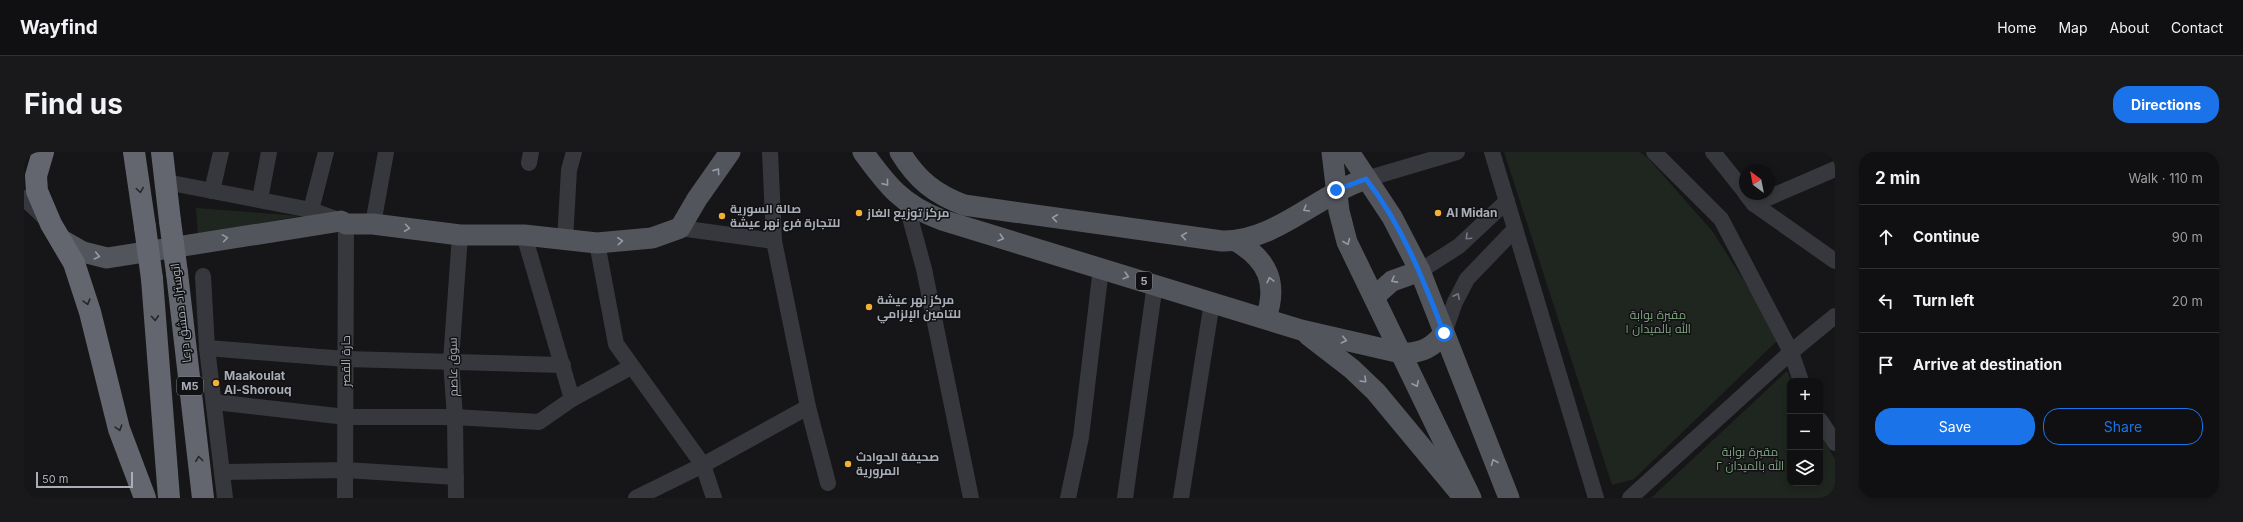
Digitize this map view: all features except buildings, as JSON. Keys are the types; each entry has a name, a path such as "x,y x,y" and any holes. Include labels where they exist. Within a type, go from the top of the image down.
{"highway":[{"path":"44,152 36,176 37,191 56,232 74,263 82,287 110,399 130,462 145,498"},
{"name":"اتوستراد دمشق درعا","path":"134,152 152,279 168,498"},
{"name":"اتوستراد دمشق درعا","path":"162,152 203,498"}],"main road":[{"path":"56,232 82,252 107,258 344,222 373,224 460,235 524,235 597,243 652,238 680,228 697,199 730,152"},
{"name":"5","path":"862,152 884,181 906,202 923,213 942,220 1266,318 1301,330 1410,353 1427,349 1434,345 1444,333"},
{"path":"900,152 924,183 944,197 964,205 1222,241 1236,241 1276,226 1336,190 1366,179"},
{"path":"1332,152 1336,170 1336,190 1339,212 1347,242 1471,498"},
{"path":"1348,152 1392,217 1420,271 1467,396 1509,498"},
{"path":"1236,241 1250,249 1260,260 1268,273 1272,288 1271,304 1266,318"},
{"path":"1374,297 1392,281 1420,271"},
{"path":"1301,330 1352,369 1376,392 1464,498"}],"street":[{"path":"212,191 221,152"},
{"path":"260,199 269,152"},
{"path":"310,210 326,152"},
{"path":"373,224 386,152"},
{"path":"565,240 569,170 574,152"},
{"path":"770,152 774,241 808,407 828,483"},
{"path":"1366,179 1456,152"},
{"path":"1492,152 1596,498"},
{"path":"1657,152 1721,219 1790,352 1800,378"},
{"path":"1713,152 1739,184"},
{"path":"1775,189 1835,169"},
{"path":"166,182 260,199 310,210 344,222"},
{"path":"24,198 56,232"},
{"path":"1753,200 1835,261"},
{"path":"1420,271 1459,246 1507,201"},
{"path":"906,202 924,268 971,498"},
{"name":"حارة القصر","path":"344,222 346,359 345,498"},
{"path":"680,228 774,241"},
{"path":"1444,333 1454,302 1467,279 1515,229"},
{"name":"سوق عاصم","path":"456,498 455,417 451,361 460,235"},
{"path":"524,235 572,399"},
{"path":"597,243 616,344 703,465 714,498"},
{"path":"1068,498 1081,437 1101,268"},
{"path":"203,276 207,348 215,402 225,498"},
{"path":"1126,498 1155,284"},
{"path":"1181,498 1212,302"},
{"path":"1630,498 1790,352 1835,316"},
{"path":"207,348 346,359 563,365"},
{"path":"215,402 346,417 455,417 539,422 572,399 632,367"},
{"path":"636,498 703,465 808,407"},
{"path":"1823,425 1835,443"},
{"path":"222,472 346,470 456,477"}],"green space":[{"name":"مقبرة بوابة الله بالميدان ١","path":"1504,152 1640,152 1648,158 1713,232 1780,338 1634,479 1612,485"},
{"path":"196,208 300,216 198,235"},
{"name":"مقبرة بوابة الله بالميدان ٢","path":"1787,371 1790,378 1787,378 1787,486 1823,486 1823,439 1835,459 1835,498 1651,498"}],"place":[{"name":"مركز توزيع الغاز","path":"859,213"},
{"name":"Al Midan","path":"1438,213"},
{"name":"صالة السورية للتجارة فرع نهر عيشة","path":"722,216"},
{"name":"مركز نهر عيشة للتامين الإلزامي","path":"869,307"},
{"name":"Maakoulat Al-Shorouq","path":"216,383"},
{"name":"صحيفة الحوادث المرورية","path":"848,464"}],"route":[{"path":"1336,190 1366,179 1383,201 1420,271 1444,333"}]}
